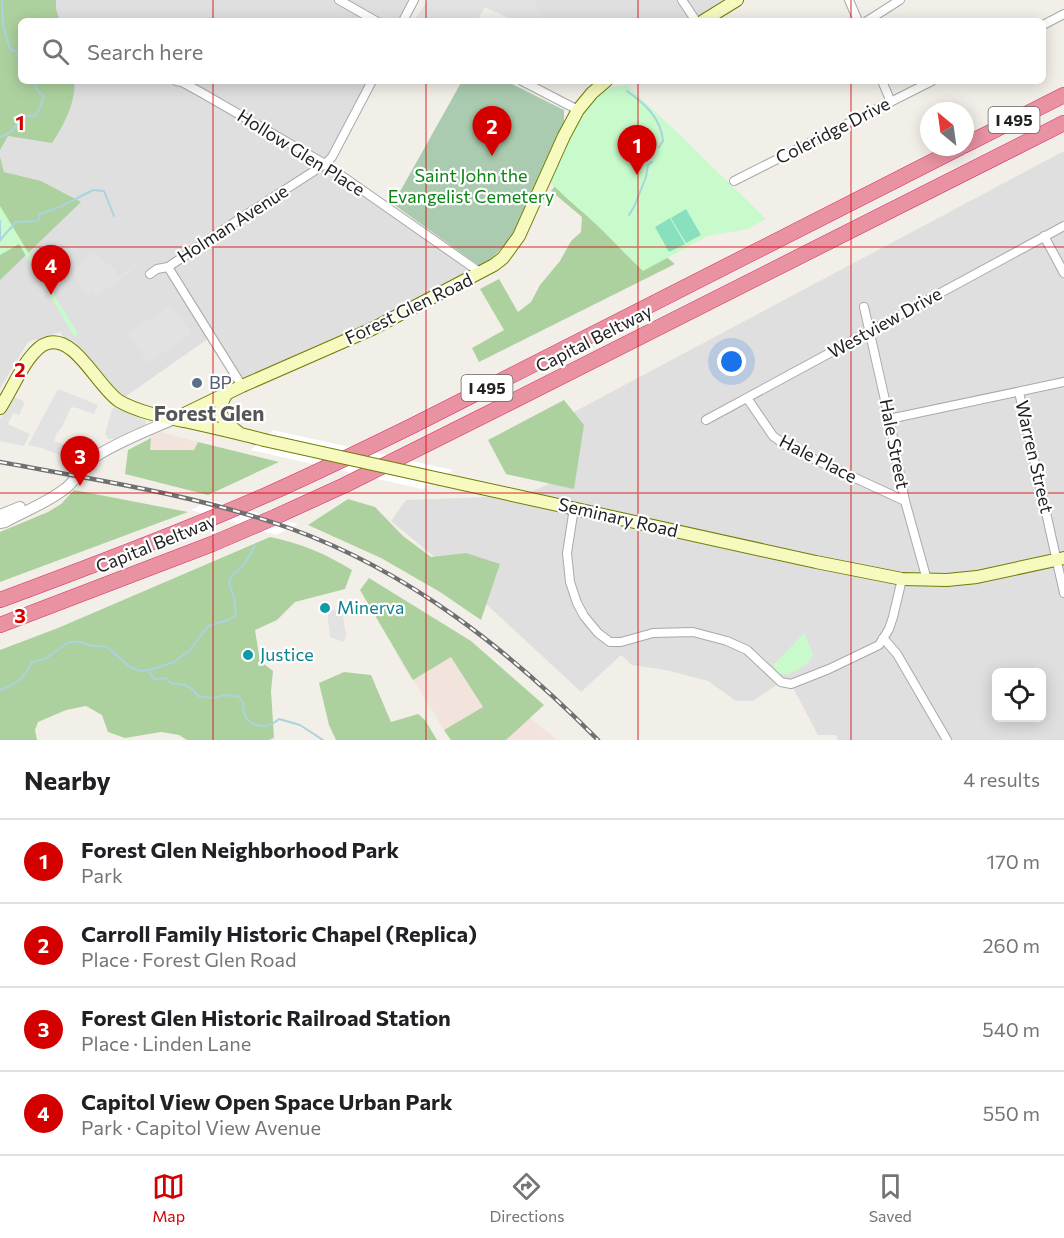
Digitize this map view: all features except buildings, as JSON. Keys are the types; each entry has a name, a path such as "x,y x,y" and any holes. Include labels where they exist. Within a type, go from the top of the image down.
{"highway":[{"name":"I 495","path":"974,140 1064,94"},
{"name":"Capital Beltway","path":"0,625 202,548 345,485 1064,123"},
{"name":"Capital Beltway","path":"0,600 124,554 331,465 943,156"}],"main road":[{"path":"708,18 737,0"},
{"name":"Forest Glen Road","path":"174,419 242,386 372,329 481,273 503,258 519,236 578,110 602,84"},
{"name":"Seminary Road","path":"0,408 31,356 38,348 47,343 56,342 71,348 104,388 119,401 174,419 816,562 902,579 927,580 977,577 1060,559"},
{"path":"227,393 221,402 221,415 231,427 242,434"}],"street":[{"path":"339,0 371,18"},
{"path":"405,18 414,0"},
{"path":"682,0 694,18"},
{"path":"849,0 857,18"},
{"path":"872,18 900,0"},
{"path":"1046,23 1064,14"},
{"name":"Hollow Glen Place","path":"182,84 325,164 481,273"},
{"name":"Holman Avenue","path":"150,274 157,269 168,267 325,164 332,157 370,84"},
{"path":"528,84 578,110"},
{"path":"883,84 891,102"},
{"name":"Coleridge Drive","path":"734,181 926,84"},
{"name":"Westview Drive","path":"706,420 1064,226"},
{"path":"1044,236 1064,273"},
{"path":"168,267 242,386"},
{"name":"Hale Street","path":"864,307 905,501 927,580"},
{"path":"889,419 1064,382"},
{"name":"Warren Street","path":"1019,392 1060,559 1064,593"},
{"name":"Hale Place","path":"747,398 773,436 788,447 905,501"},
{"name":"Forest Glen Road","path":"94,454 114,442 124,441 174,419"},
{"path":"0,515 32,502 60,486 94,454"},
{"path":"0,523 51,499 73,482 94,454"},
{"path":"574,508 567,554 570,582 584,616 598,633 610,642 621,642 653,633 693,632 727,641 747,651 781,682 790,684 829,669 879,645 889,629 902,579"},
{"path":"883,638 897,654 947,740"}],"shaded area":[{"path":"40,0 414,0 405,18 44,18"},
{"path":"428,0 533,0 544,18 509,18 485,7 479,18 416,18"},
{"path":"533,0 737,0 708,18 544,18"},
{"path":"18,83 370,84 326,164 481,273 242,386 212,336 119,401 71,349 60,332 28,342 0,389 0,95"},
{"path":"1064,151 1064,740 838,740 836,735 818,735 791,684 781,682 753,701 736,701 708,681 666,670 632,665 621,655 581,692 443,564 391,521 406,500 520,496 559,480 572,413"},
{"path":"93,251 116,271 117,277 136,261 139,263 129,274 96,296 92,291 86,296 72,273"},
{"path":"171,306 192,333 148,363 128,333"},
{"path":"58,389 98,405 94,414 71,407 57,433 54,441 77,450 73,461 42,448 28,445"},
{"path":"13,396 25,402 19,415 13,413 8,424 30,434 24,446 0,441 0,419"},
{"path":"115,407 146,420 146,425 114,439 108,439 105,434 112,409"},
{"path":"161,432 198,442 194,450 149,450 151,433"},
{"path":"379,591 557,740 450,740 402,665 390,640"},
{"path":"327,610 342,610 346,635 344,642 330,637"}],"green space":[{"path":"0,0 56,0 59,18 18,18 18,84 74,84 71,105 52,143 8,136 0,150"},
{"name":"Saint John the Evangelist Cemetery","path":"460,84 512,84 564,110 564,123 521,220 504,246 481,267 393,204"},
{"path":"627,85 766,219 748,229 708,236 643,271 596,224 555,188 549,181 572,132 587,107 604,91"},
{"path":"0,157 4,172 41,181 81,202 0,280"},
{"path":"565,174 675,264 479,362 472,348 504,330 480,289 499,279 518,312 531,302 571,241 581,232 582,217 551,191"},
{"path":"0,206 78,334 74,336 19,244 0,255"},
{"path":"686,209 701,235 686,243 671,218"},
{"path":"670,218 685,244 669,252 655,227"},
{"path":"564,400 584,425 574,489 506,474 488,440"},
{"path":"151,438 150,450 194,450 198,442 279,462 208,495 125,474 128,450"},
{"path":"74,490 188,512 0,582 0,532 48,512 61,504"},
{"path":"348,499 375,507 403,536 431,557 466,553 500,564 481,620 440,592 381,558 308,525"},
{"path":"270,537 312,550 352,570 345,589 295,602 277,620 255,630 260,661 273,671 271,691 274,738 269,740 187,740 179,735 161,732 125,738 108,732 102,715 86,706 66,710 38,722 35,730 37,740 0,740 0,650 58,628"},
{"path":"369,578 471,641 544,705 506,740 451,740 444,730 483,707 451,657 413,680 360,590"},
{"path":"804,633 813,654 811,660 791,673 779,673 773,665"},
{"path":"344,672 371,675 391,722 418,714 425,720 437,740 336,740 329,725 319,683"}],"pier":[{"path":"273,430 453,470 422,489 251,450"},
{"path":"210,500 298,524 276,535 191,510"}],"waterway":[{"path":"2,0 3,25 10,49 18,55"},
{"path":"0,137 11,132 23,116 35,116 44,96 34,84"},
{"path":"627,91 646,106 655,118 662,133 663,141 659,147"},
{"path":"629,215 646,177 648,165 652,162"},
{"path":"0,240 16,222 38,221 40,214 93,190 104,191 114,216"},
{"path":"0,221 0,241"},
{"path":"0,690 19,680 32,662 45,659 69,642 106,646 130,667 140,671 174,662 189,651 208,626 236,615 229,582 233,574 244,565 255,546"},
{"path":"148,670 154,679 165,678 172,684 187,686 198,696 239,697 246,717 255,725 267,726 279,719 300,725 323,740"}],"railway":[{"path":"0,462 146,489 218,506 289,528 333,546 416,590 455,616 529,675 598,740"}],"place":[{"name":"Carroll Family Historic Chapel (Replica)","path":"492,156"},
{"name":"Forest Glen Neighborhood Park","path":"637,175"},
{"name":"Capitol View Open Space Urban Park","path":"51,295"},
{"name":"BP","path":"197,383"},
{"name":"Forest Glen Historic Railroad Station","path":"80,486"},
{"name":"Minerva","path":"325,608"},
{"name":"Justice","path":"248,655"}],"district":[{"name":"Forest Glen","path":"209,414"}]}
